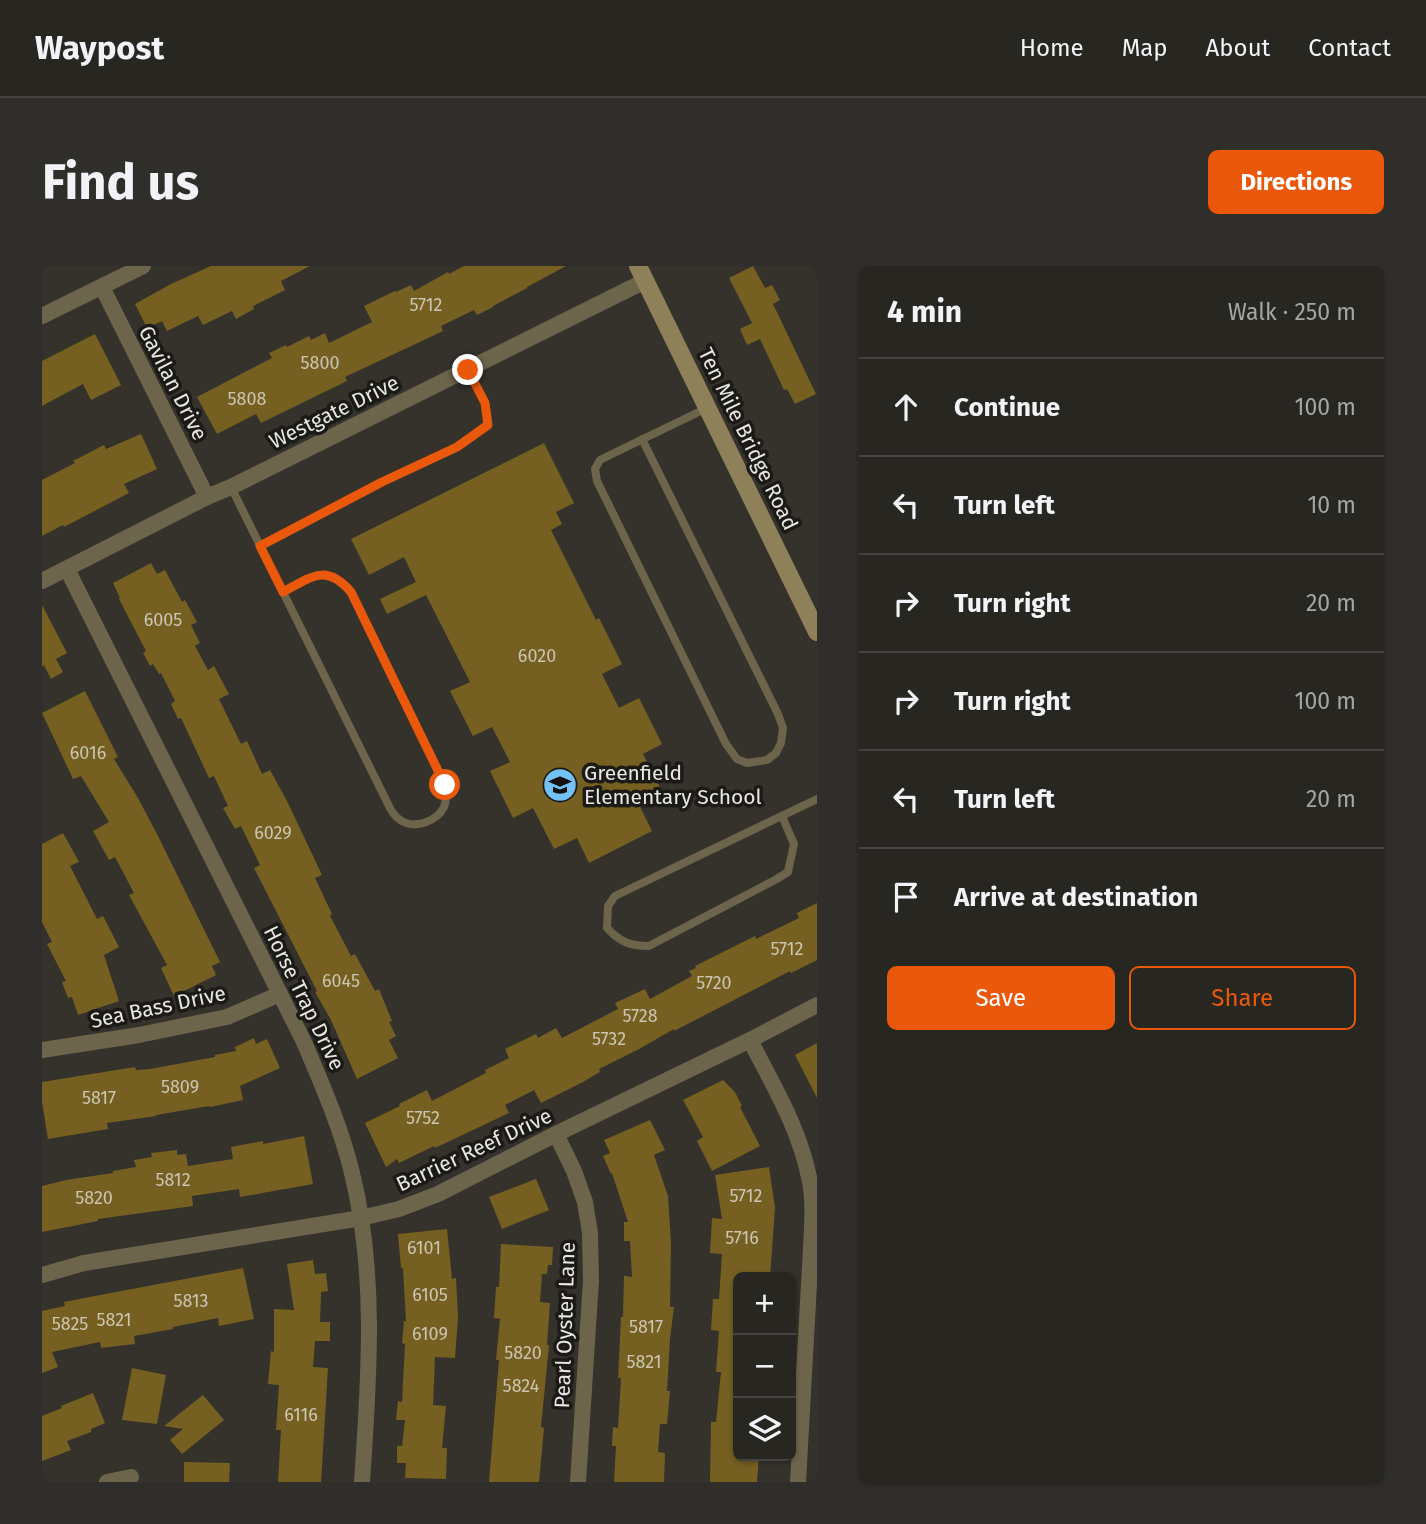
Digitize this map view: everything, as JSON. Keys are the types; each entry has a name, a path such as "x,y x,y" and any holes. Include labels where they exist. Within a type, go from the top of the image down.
{"street":[{"path":"42,316 144,266"},
{"name":"Westgate Drive","path":"42,581 468,370 641,274"},
{"name":"Ten Mile Bridge Road","path":"641,274 817,632"},
{"name":"Gavilan Drive","path":"102,287 207,497"},
{"name":"Horse Trap Drive","path":"67,569 304,1042 322,1083 352,1171 361,1218 369,1310 362,1482"},
{"name":"Sea Bass Drive","path":"43,1046 152,1032 226,1017 280,994"},
{"name":"Barrier Reef Drive","path":"42,1275 84,1263 361,1218 399,1209 438,1194 817,1005"},
{"path":"750,1040 793,1123 810,1184 811,1248 798,1482"},
{"name":"Pearl Oyster Lane","path":"556,1134 585,1202 590,1233 591,1280 578,1482"},
{"path":"107,1482 131,1477"}],"lane":[{"path":"260,546 382,482 457,447 488,425 485,403 468,370"},
{"path":"642,439 778,714 783,728 781,743 776,753 766,760 747,763 737,759 721,735 597,481 595,469 600,460 642,439 707,408"},
{"path":"231,487 380,790 393,812 409,824 421,824 433,818 443,809 447,797 445,785 351,592 344,584 326,575 316,575 283,592"},
{"path":"782,816 794,844 788,872 649,946 628,944 617,939 607,928 608,906 615,896 782,816 817,800"}],"building":[{"path":"211,266 310,266 281,281 285,290 253,306 254,309 236,319 232,311 203,325 198,316 167,331 162,321 147,328 135,304"},
{"path":"464,266 566,266 477,315 474,310 441,326 443,331 345,377 347,381 261,423 256,414 217,434 197,397 272,358 269,353 286,345 287,347 309,336 311,340 325,333 329,343 372,322 364,306 411,285 414,291"},
{"path":"753,266 765,288 772,285 780,300 773,304 816,394 795,404 787,389 784,390 760,339 747,345 740,329 752,323 729,278"},
{"path":"95,334 121,385 91,400 83,384 42,406 42,361"},
{"path":"141,434 157,469 124,484 129,493 42,536 42,480 104,445 106,449"},
{"path":"544,443 574,503 556,512 562,524 551,530 596,620 599,618 622,664 602,674 619,708 639,698 662,744 643,754 664,795 640,807 652,831 589,863 577,838 554,849 533,808 513,818 490,771 510,762 492,727 473,736 450,691 470,682 426,595 387,614 380,599 416,582 404,557 369,575 351,539"},
{"path":"151,563 157,574 165,570 182,602 185,600 197,622 191,625 200,643 195,646 208,670 214,666 229,694 219,699 241,744 247,741 262,774 270,770 287,801 322,875 315,878 332,914 330,916 351,956 355,954 375,991 379,989 392,1021 389,1022 396,1036 389,1040 398,1058 357,1079 331,1020 315,992 317,991 254,868 260,865 241,826 235,829 223,808 228,806 214,776 209,778 181,718 178,719 171,704 175,701 161,673 159,674 153,664 150,666 143,653 146,651 119,599 113,583"},
{"path":"42,605 67,653 56,659 63,672 51,679 44,665 42,667"},
{"path":"85,691 118,757 114,759 157,834 220,962 212,966 216,975 174,996 161,968 167,965 129,895 134,893 115,857 109,860 93,831 109,822 81,776 73,779 42,713"},
{"path":"63,833 79,862 70,866 97,919 103,916 119,947 104,955 119,1001 78,1015 72,997 68,998 62,982 66,981 47,944 52,942 42,922 42,844"},
{"path":"817,903 817,960 674,1029 541,1103 534,1090 505,1105 509,1113 399,1163 397,1159 386,1167 365,1123 427,1090 432,1101 486,1073 485,1070 509,1058 505,1049 536,1034 538,1038 556,1028 562,1038 618,1009 615,1003 645,989 650,999 692,976 689,971 696,968 695,966 799,918 797,913"},
{"path":"254,1038 256,1044 267,1039 280,1068 240,1086 243,1100 107,1123 108,1129 48,1139 42,1082 135,1067 136,1070 150,1069 215,1057 236,1051 235,1047"},
{"path":"817,1043 817,1098 795,1055"},
{"path":"723,1080 735,1092 760,1146 712,1171 697,1141 703,1137 683,1100"},
{"path":"650,1120 665,1150 654,1155 668,1196 671,1243 670,1307 674,1307 667,1424 660,1424 658,1452 665,1453 664,1482 614,1482 616,1446 612,1446 613,1427 618,1428 624,1276 632,1277 630,1241 624,1241 624,1222 628,1222 612,1173 603,1156 610,1153 604,1140"},
{"path":"304,1136 313,1184 240,1197 239,1189 192,1196 193,1206 98,1219 42,1232 42,1186 136,1167 134,1160 152,1157 151,1153 177,1150 177,1155 186,1154 188,1166 233,1159 231,1147"},
{"path":"769,1167 775,1208 770,1272 733,1272 733,1461 759,1461 757,1482 710,1482 711,1422 716,1422 721,1372 716,1372 719,1331 711,1330 713,1299 719,1299 722,1254 710,1253 712,1218 722,1219 715,1175"},
{"path":"536,1179 549,1210 502,1229 489,1197"},
{"path":"447,1229 452,1279 456,1278 458,1317 455,1358 435,1357 433,1405 446,1406 442,1448 447,1448 446,1479 405,1478 406,1463 397,1463 397,1446 402,1446 405,1420 396,1420 398,1401 402,1402 405,1344 402,1343 406,1321 398,1234"},
{"path":"501,1244 553,1247 552,1265 548,1265 547,1274 542,1274 540,1302 550,1303 539,1482 489,1482 499,1360 496,1360 500,1319 494,1318"},
{"path":"313,1260 315,1274 326,1273 328,1291 321,1292 320,1322 330,1322 330,1341 315,1341 313,1367 328,1368 321,1482 278,1482 281,1430 276,1430 279,1385 268,1384 271,1351 274,1352 274,1309 294,1310 287,1264"},
{"path":"243,1268 254,1319 219,1326 218,1318 134,1336 135,1344 101,1348 100,1342 52,1352 58,1367 42,1373 42,1311 65,1306 64,1302"},
{"path":"132,1368 166,1375 157,1424 122,1420"},
{"path":"93,1393 105,1423 91,1429 91,1432 67,1441 71,1450 42,1461 42,1416"},
{"path":"203,1395 224,1420 182,1454 170,1440 183,1429 164,1426"},
{"path":"184,1462 230,1463 229,1482 184,1482"}],"place":[{"name":"Greenfield Elementary School","path":"560,785"}],"route":[{"path":"445,785 351,592 344,584 326,575 316,575 283,592 260,546 382,482 457,447 488,425 485,403 468,370"}]}
